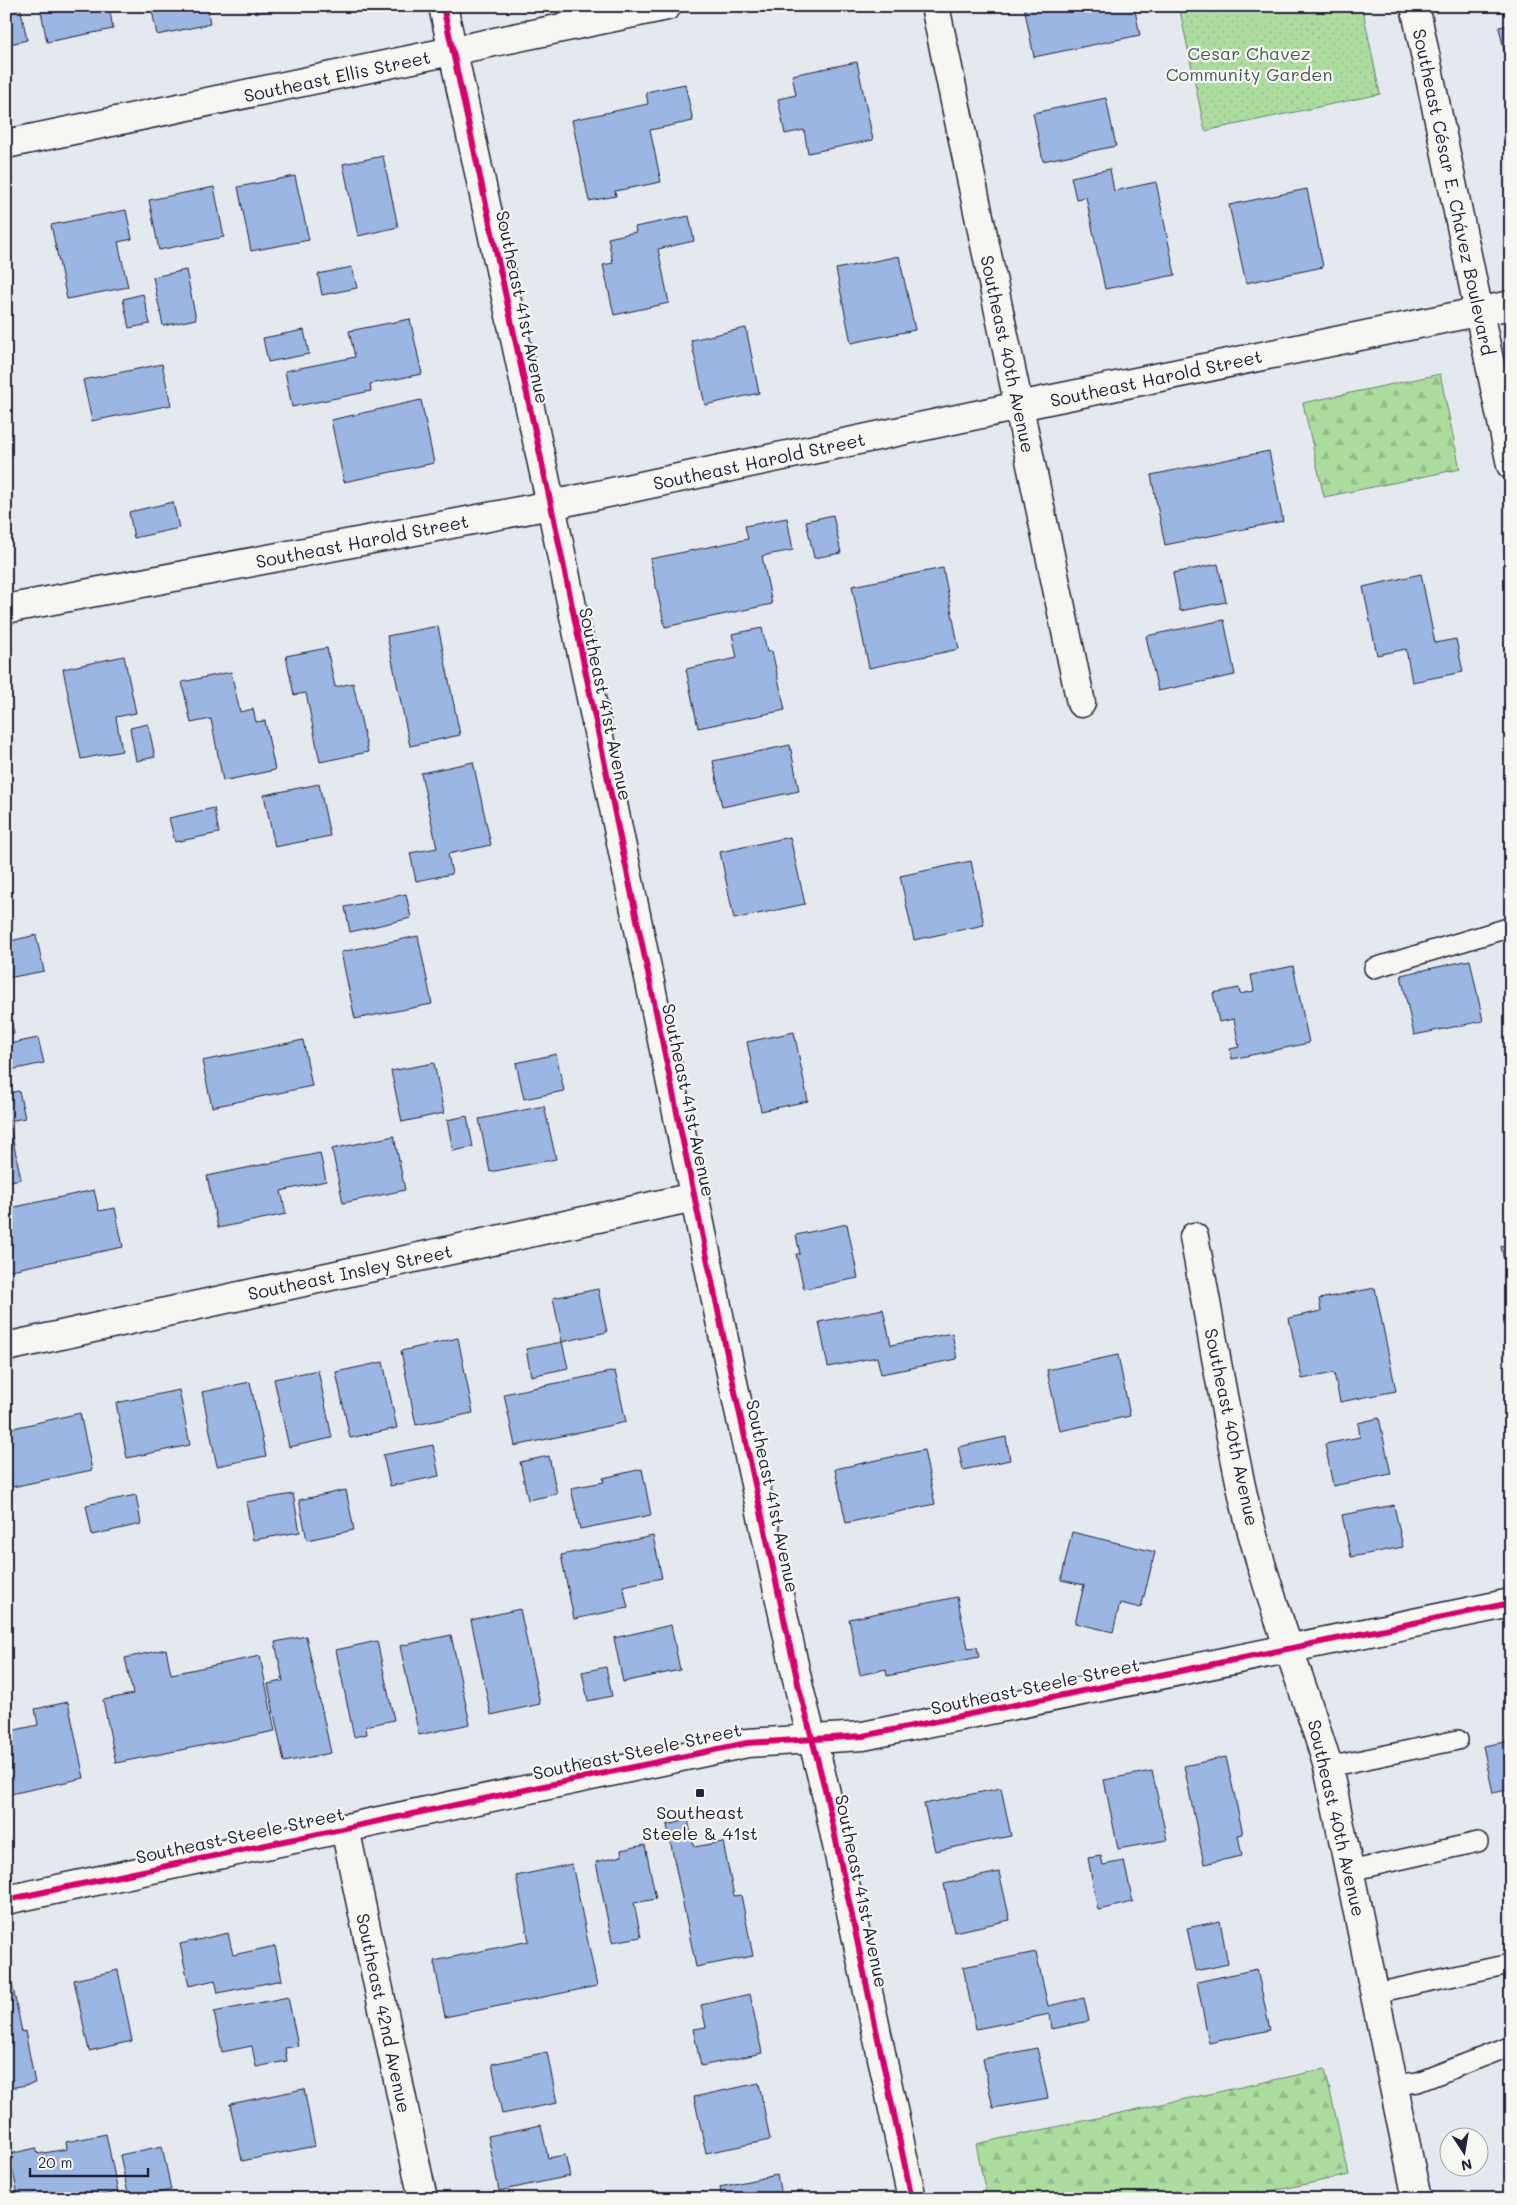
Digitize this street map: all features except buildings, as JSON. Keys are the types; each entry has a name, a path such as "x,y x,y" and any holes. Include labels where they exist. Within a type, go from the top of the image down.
{"street":[{"name":"Southeast 41st Avenue","path":"443,6 551,505 694,1197 793,1660 825,1789 912,2199"},
{"name":"Southeast Ellis Street","path":"6,144 667,6"},
{"name":"Southeast 40th Avenue","path":"936,6 1081,703"},
{"name":"Southeast César E. Chávez Boulevard","path":"1415,6 1511,465"},
{"name":"Southeast Harold Street","path":"6,609 551,505 1511,305"},
{"name":"Southeast Insley Street","path":"6,1347 694,1197"},
{"name":"Southeast 40th Avenue","path":"1194,1237 1246,1505 1272,1598 1308,1700 1328,1767 1417,2199"},
{"name":"Southeast Steele Street","path":"6,1900 747,1743 863,1736 1511,1603"},
{"name":"Southeast 42nd Avenue","path":"345,1828 423,2199"}],"lane":[{"path":"1374,968 1511,927"},
{"path":"1328,1767 1458,1740"},
{"path":"1350,1871 1478,1842"},
{"path":"1376,1993 1505,1965"},
{"path":"1395,2085 1418,2082 1511,2046"}],"green space":[{"name":"Cesar Chavez Community Garden","path":"1179,6 1362,6 1380,94 1205,131"},
{"path":"1440,374 1460,469 1324,497 1303,403"},
{"path":"1325,2069 1349,2175 1235,2199 987,2199 976,2144"}],"cycle path":[{"path":"443,6 551,505 731,1373 799,1688 825,1789 912,2199"},
{"path":"6,1900 747,1743 863,1736 1511,1603"}],"place":[{"name":"Southeast Steele & 41st","path":"700,1793"}]}
